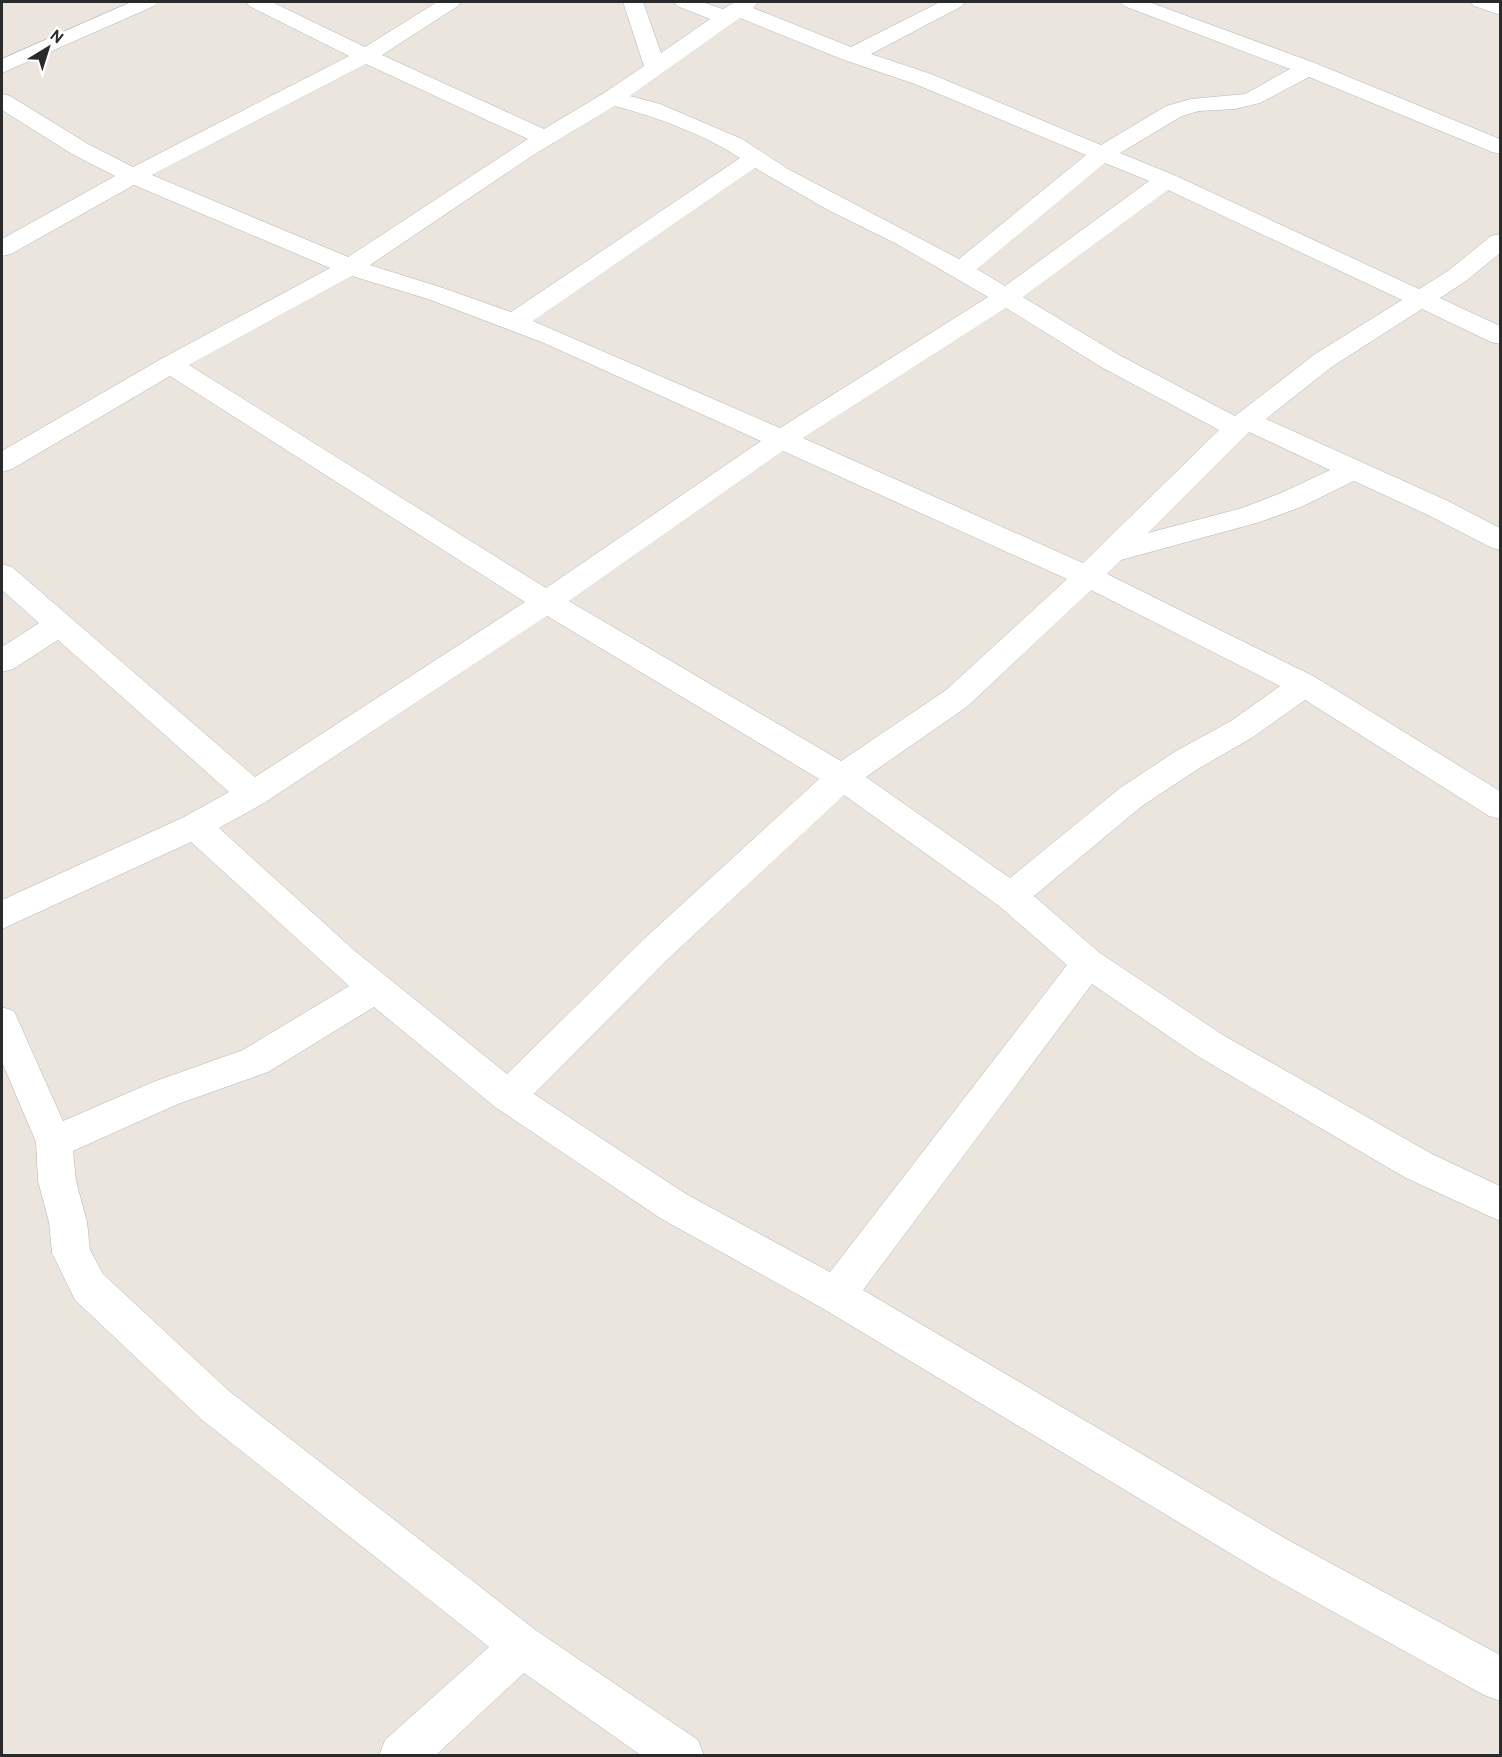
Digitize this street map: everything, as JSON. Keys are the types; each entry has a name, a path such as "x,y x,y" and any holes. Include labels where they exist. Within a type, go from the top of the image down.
{"street":[{"path":"2,67 147,2"},
{"path":"256,2 366,56 545,138"},
{"path":"2,249 133,176 366,56 451,2"},
{"path":"633,2 655,67"},
{"path":"684,2 736,9 852,55 923,79 1167,180 1500,336"},
{"path":"852,55 955,2"},
{"path":"1131,2 1307,68 1500,147"},
{"path":"1481,2 1500,9"},
{"path":"2,463 170,365 350,267 545,138 612,98 736,9"},
{"path":"961,270 1102,154 1185,105 1224,104 1257,98 1307,68"},
{"path":"612,98 652,110 734,144 836,205 904,238 961,270 1112,362 1242,424 1438,508 1500,540"},
{"path":"2,101 80,149 133,176 350,267 437,294 514,322 783,438 1087,576 1304,684 1500,807"},
{"path":"514,322 755,158"},
{"path":"2,915 195,826 253,794 547,602 783,438 1005,298 1167,180"},
{"path":"508,1096 657,948 842,777 957,698 1044,619 1242,424 1324,360 1457,276 1500,241"},
{"path":"170,365 547,602 842,777 1011,896 1088,963 1211,1046 1419,1166 1500,1204"},
{"path":"1112,552 1250,515 1291,500 1353,470"},
{"path":"2,574 253,794"},
{"path":"2,661 58,625"},
{"path":"1011,896 1131,797 1186,760 1242,729 1304,684"},
{"path":"195,826 376,988 508,1096 674,1206 836,1294 1273,1555 1500,1679"},
{"path":"836,1294 1088,963"},
{"path":"54,1142 186,1086 255,1061 376,988"},
{"path":"2,1022 54,1142 57,1181 68,1222 71,1252 89,1287 215,1405 522,1646 682,1755"},
{"path":"401,1755 522,1646"}]}
